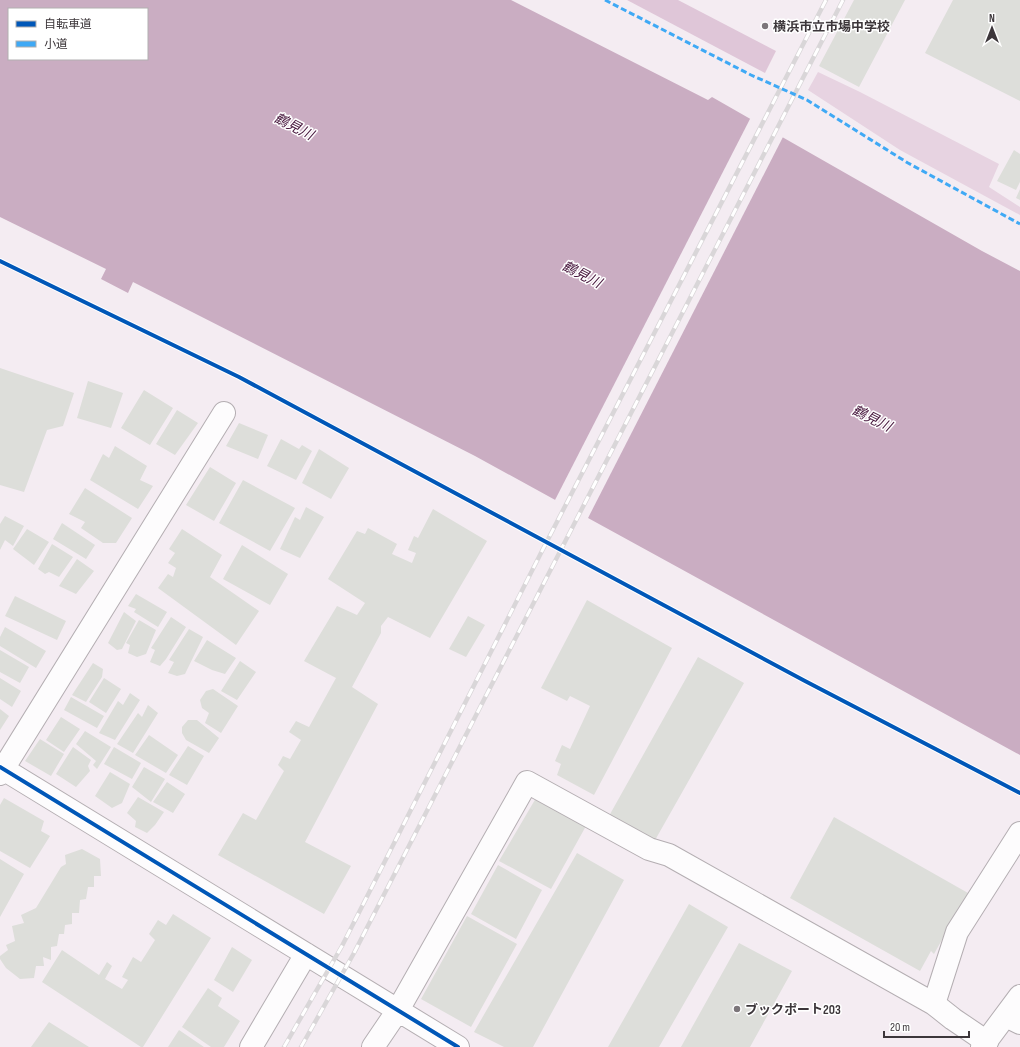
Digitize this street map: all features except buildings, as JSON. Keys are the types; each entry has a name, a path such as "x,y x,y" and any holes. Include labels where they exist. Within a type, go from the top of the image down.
{"main road":[{"path":"224,413 1,770 458,1047"},
{"path":"373,1047 398,1010 527,782 649,849 669,854 934,1004 984,1044 1013,1020 1020,996"},
{"path":"934,1004 957,932 1020,833"},
{"path":"252,1047 306,954"}],"shaded area":[{"path":"627,0 678,0 776,51 765,73"},
{"path":"818,72 860,92 999,164 989,187 1020,207 1020,215 900,150 808,90"}],"water":[{"name":"鶴見川","path":"0,0 511,0 708,100 712,97 982,251 1020,271 1020,755 475,456 133,282 128,293 101,279 106,269 0,217"}],"pier":[{"path":"751,117 784,135 587,520 554,502"}],"railway":[{"path":"284,1047 342,946 543,549 826,0"},
{"path":"301,1047 354,953 843,0"}],"marked path":[{"path":"605,0 751,75 807,100 908,163 1020,224"}],"cycle path":[{"path":"0,261 239,377 805,681 1020,793"},
{"path":"0,767 458,1047"}],"place":[{"name":"横浜市立市場中学校","path":"765,26"},
{"name":"ブックポート203","path":"737,1009"}]}
